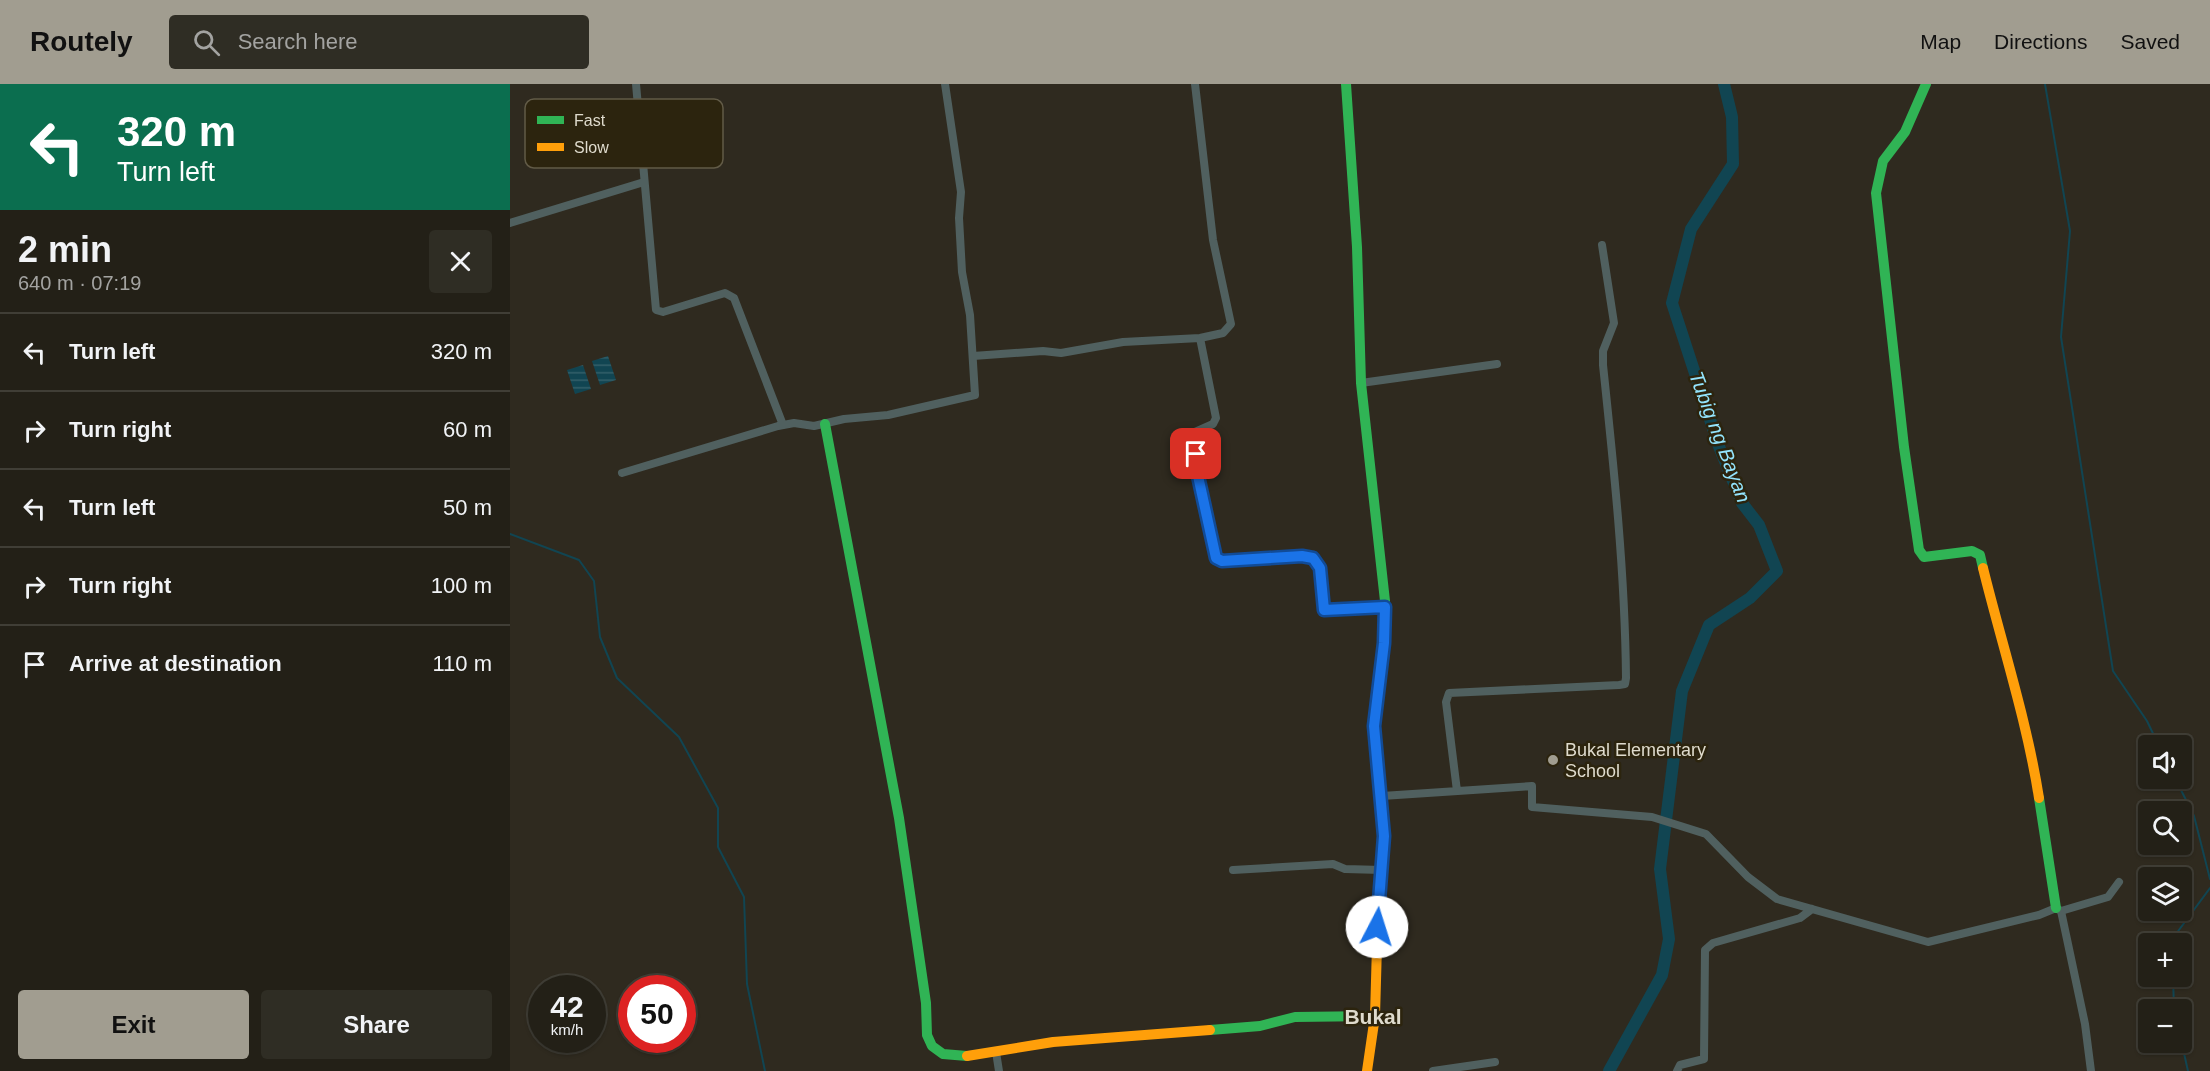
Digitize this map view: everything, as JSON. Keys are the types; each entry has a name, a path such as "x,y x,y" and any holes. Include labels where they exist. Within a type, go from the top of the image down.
{"street":[{"path":"636,84 637,99"},
{"path":"622,473 783,425 794,423 814,426 888,416 975,395 970,315 962,272 959,218 961,192 945,84"},
{"path":"973,356 1043,351 1061,353 1123,342 1200,338 1223,333 1231,324 1213,240 1196,84"},
{"path":"1346,84 1357,247 1361,383 1385,607 1384,643 1374,726 1382,796 1382,870 1377,927 1375,1016 1367,1071"},
{"path":"1926,84 1905,132 1883,162 1876,193 1904,447 1917,538 1924,557 1972,550 1980,555 2020,714 2031,747 2058,909 2085,1024 2091,1071"},
{"path":"643,168 656,310 663,312 725,293 734,298 783,425"},
{"path":"510,223 644,182"},
{"path":"1457,791 1446,702 1449,693 1625,684 1626,616 1618,498 1603,365 1603,351 1614,323 1602,246"},
{"path":"1200,338 1216,418 1214,424 1195,432 1198,476 1216,558 1222,561 1302,556 1313,558 1320,568 1324,610 1385,607"},
{"path":"1361,383 1497,364"},
{"path":"825,423 899,818 926,1004 927,1035 932,1046 944,1054 963,1056 1053,1042 1260,1026 1295,1017 1375,1016"},
{"path":"1382,796 1532,786 1532,807 1652,817 1671,821 1706,834 1748,877 1777,899 1928,942 2108,897 2119,882"},
{"path":"1233,870 1333,864 1346,869 1382,870"},
{"path":"1677,1071 1680,1065 1704,1059 1705,950 1713,943 1800,918 1812,909"},
{"path":"996,1052 999,1071"},
{"path":"1433,1071 1495,1062"}],"water":[{"path":"608,356 616,380 600,385 592,361"},
{"path":"583,365 591,389 575,394 567,370"}],"waterway":[{"name":"Tubig ng Bayan","path":"1609,1071 1662,975 1669,939 1660,869 1682,691 1709,625 1750,598 1777,571 1759,525 1742,503 1718,444 1672,303 1691,229 1733,164 1732,117 1724,84"},
{"path":"2045,84 2070,231 2061,337 2113,671 2147,721 2154,735"},
{"path":"510,534 579,560 594,581 600,637 617,678 679,737 718,808 718,847 744,897 747,984 765,1071"},
{"path":"2180,789 2194,816 2210,879"},
{"path":"2177,933 2210,888"},
{"path":"2173,987 2174,999"},
{"path":"2184,1053 2188,1071"}],"traffic: fast":[{"path":"1346,84 1357,247 1361,383 1385,601 1384,643 1374,726 1384,836 1378,910"},
{"path":"1926,84 1905,132 1883,161 1876,193 1904,447 1919,550 1924,557 1972,551 1980,555 1983,568"},
{"path":"825,424 899,818 926,1003 927,1035 932,1046 943,1054 967,1056"},
{"path":"2039,798 2056,908"},
{"path":"1210,1030 1260,1026 1295,1017 1375,1016"}],"traffic: slow":[{"path":"1983,568 2021,712 2039,798"},
{"path":"1367,1071 1375,1016 1378,910"},
{"path":"967,1056 1053,1042 1210,1030"}],"place":[{"name":"Bukal Elementary School","path":"1553,760"}],"district":[{"name":"Bukal","path":"1373,1016"}],"route":[{"path":"1196,454 1198,476 1216,558 1222,561 1302,556 1313,558 1320,568 1324,610 1385,607 1386,623 1374,726 1384,836 1377,927"}]}
